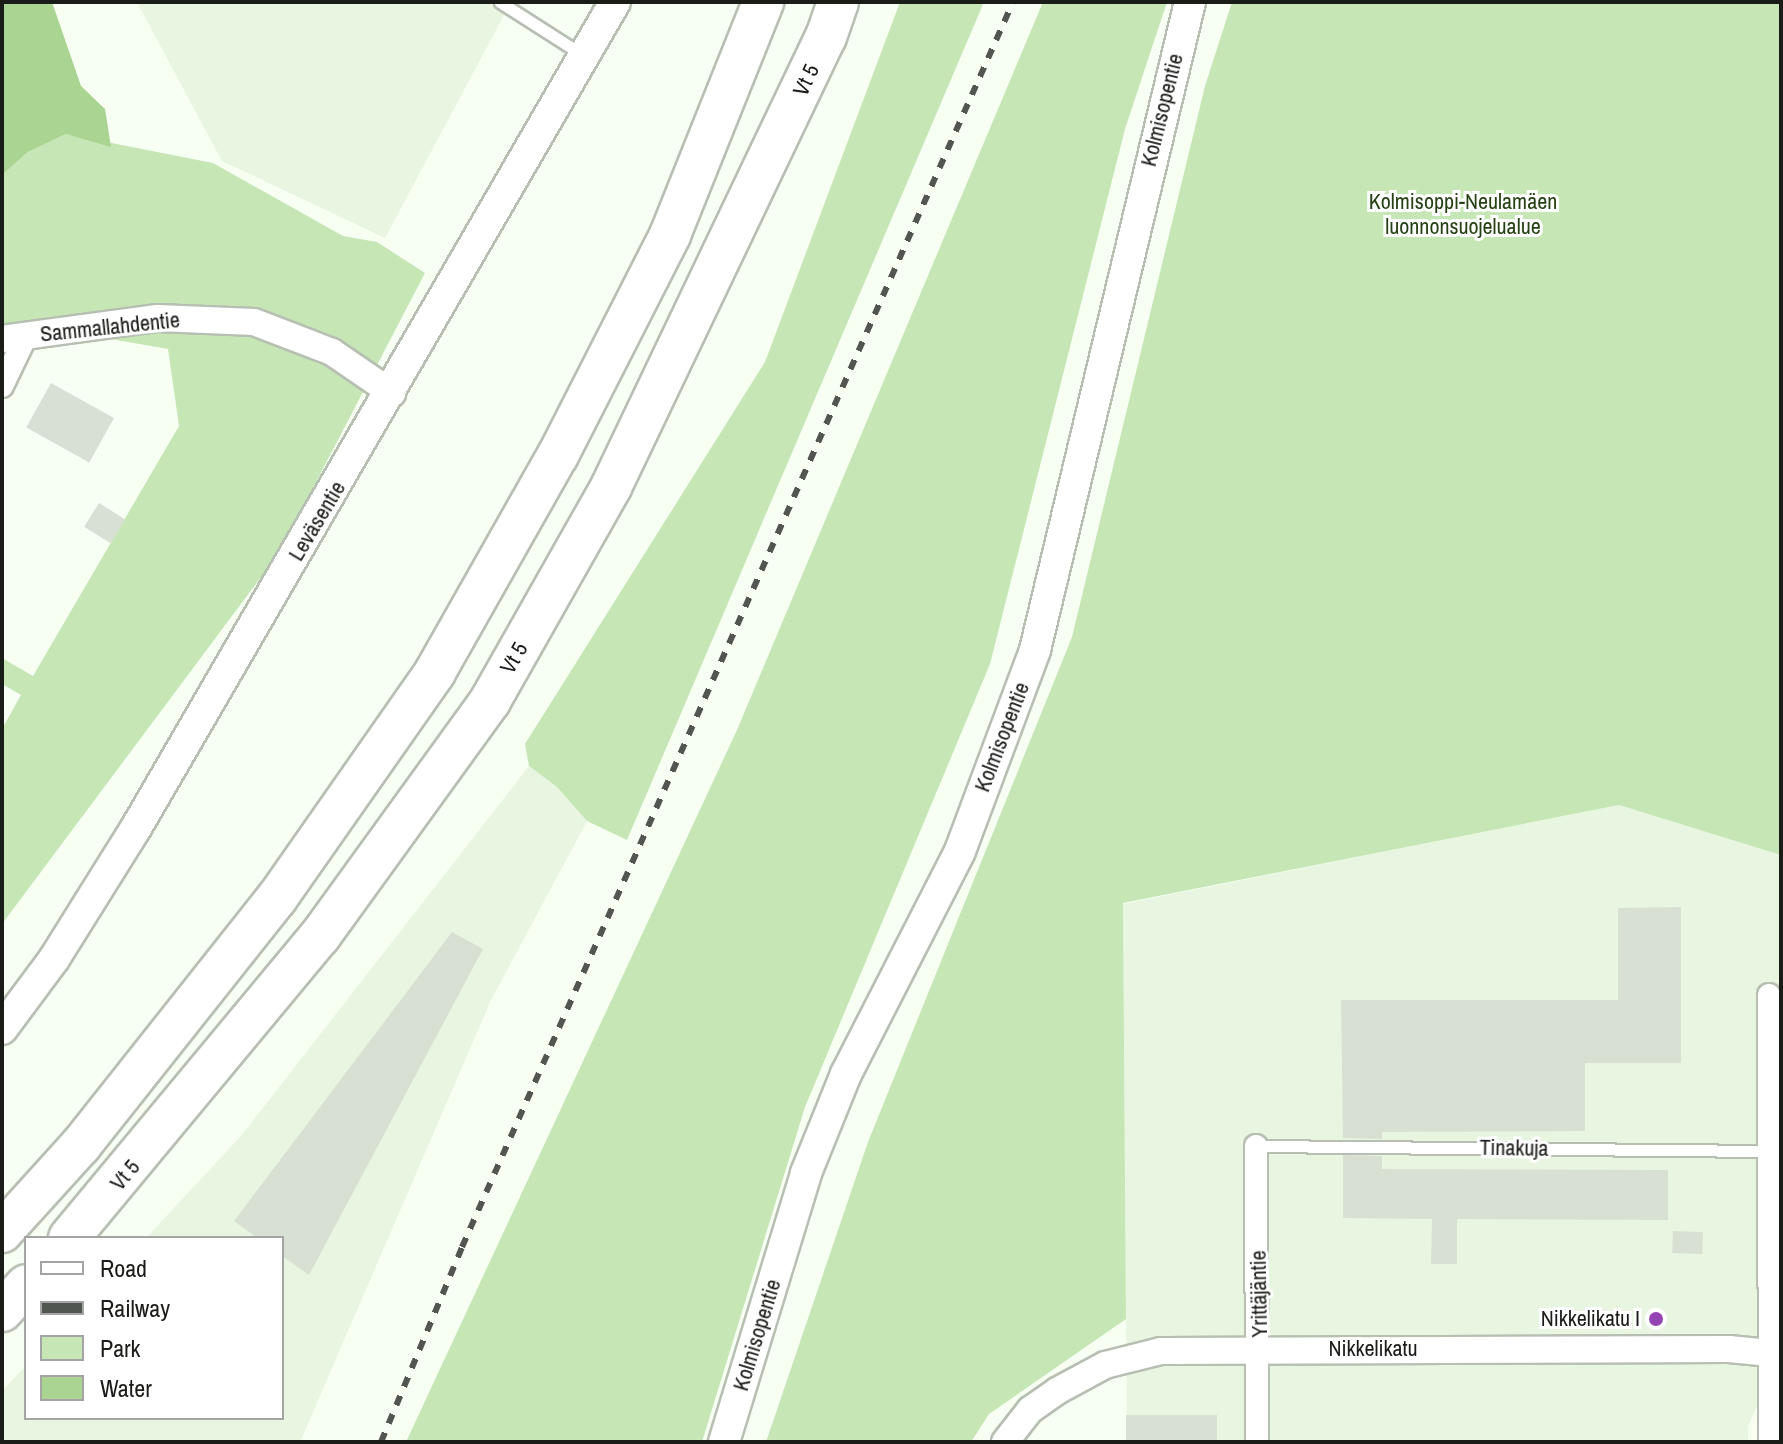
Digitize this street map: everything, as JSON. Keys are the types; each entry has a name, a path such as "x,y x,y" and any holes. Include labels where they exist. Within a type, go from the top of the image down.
{"highway":[{"path":"2,1232 81,1145 277,898 435,672 558,455 670,235 763,2"},
{"name":"Vt 5","path":"71,1236 320,936 490,701 611,487 826,37 838,2"},
{"path":"2,1311 24,1287"}],"main road":[{"name":"Leväsentie","path":"2,1029 54,959 136,828 392,393 615,2"},
{"name":"Kolmisopentie","path":"724,1442 806,1173 846,1074 960,851 1035,650 1190,2"}],"street":[{"name":"Sammallahdentie","path":"14,337 158,318 254,322 332,352 392,393"},
{"path":"2,386 14,337"},
{"path":"1769,995 1776,1353 1770,1442"},
{"name":"Yrittäjäntie","path":"1256,1146 1257,1442"},
{"name":"Nikkelikatu","path":"1005,1442 1030,1410 1105,1365 1161,1351 1776,1353"}],"lane":[{"path":"500,2 586,57"},
{"name":"Tinakuja","path":"1256,1146 1771,1151"}],"shaded area":[{"path":"137,2 511,2 385,238 222,161"},
{"path":"529,766 557,787 587,821 491,1000 300,1442 2,1442 2,1391 24,1368 24,1420 284,1420 284,1236 148,1236 241,1136"},
{"path":"1619,805 1781,855 1781,1351 1748,1426 1748,1442 1127,1442 1123,904"}],"green space":[{"path":"900,2 984,2 627,840 587,821 557,787 529,766 525,744 765,362"},
{"path":"1043,2 1167,2 1125,129 990,664 805,1107 702,1442 406,1442 737,730"},
{"name":"Kolmisoppi-Neulamäen luonnonsuojelualue","path":"1232,2 1781,2 1781,855 1619,805 1123,903 1126,1319 989,1414 971,1442 766,1442 868,1142 1072,637 1205,86"},
{"path":"66,134 213,163 343,236 377,242 425,273 279,553 2,924 2,729 21,695 2,684 2,658 33,676 179,426 168,349 20,323 2,326 2,175 28,152"}],"water":[{"path":"2,2 52,2 81,86 105,109 111,147 66,134 28,152 2,175"}],"building":[{"path":"51,383 114,418 89,463 26,428"},
{"path":"99,503 125,519 110,543 84,527"},
{"path":"1681,907 1681,1063 1585,1063 1585,1131 1382,1132 1382,1139 1343,1138 1341,1000 1618,1000 1618,908"},
{"path":"452,932 483,949 309,1275 284,1257 284,1236 254,1236 234,1221"},
{"path":"1343,1155 1382,1156 1382,1169 1668,1170 1668,1220 1457,1219 1457,1264 1431,1264 1432,1219 1343,1218"},
{"path":"1673,1231 1703,1232 1702,1254 1672,1253"},
{"path":"1126,1415 1217,1415 1217,1442 1126,1442"}],"railway":[{"path":"381,1442 462,1247 1013,2"}],"place":[{"name":"Nikkelikatu I","path":"1656,1319"}]}
